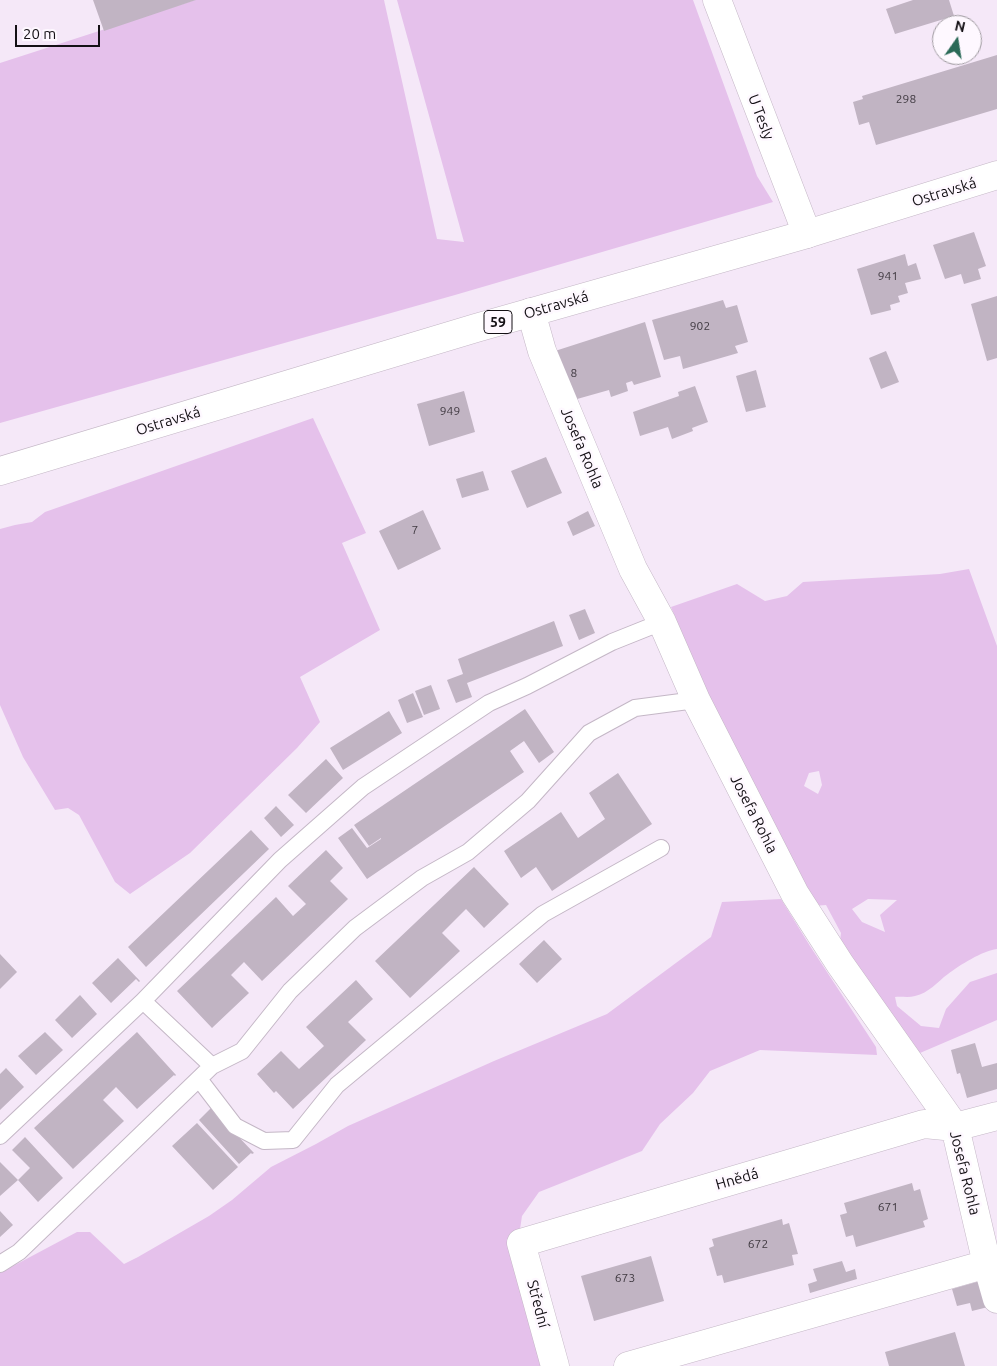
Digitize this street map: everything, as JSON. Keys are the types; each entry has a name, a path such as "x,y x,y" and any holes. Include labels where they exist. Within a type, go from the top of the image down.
{"street":[{"name":"U Tesly","path":"717,0 807,234"},
{"name":"Ostravská","path":"0,471 530,312 807,234 997,175"},
{"name":"Josefa Rohla","path":"530,312 542,351 633,569 662,622 696,700 795,894 840,964 955,1127 997,1299"},
{"path":"955,1127 997,1116"},
{"name":"Hnědá","path":"520,1243 924,1124 955,1127"},
{"name":"Střední","path":"520,1243 554,1366"},
{"path":"628,1366 987,1264"}],"lane":[{"path":"0,1136 143,1001 280,860 363,787 489,702 527,686 612,642 662,622"},
{"path":"0,1264 19,1252 212,1066 242,1051 290,991 355,928 422,878 468,852 528,800 589,733 635,708 696,700"},
{"path":"199,1079 235,1126 264,1141 293,1140 338,1085 544,914 661,848"},
{"path":"143,1001 212,1066"}],"shaded area":[{"path":"195,0 384,0 437,239 464,242 397,0 693,0 757,176 773,202 455,295 0,423 0,63"},
{"path":"313,418 366,533 342,543 380,630 300,677 320,722 297,748 190,853 130,894 115,882 79,815 68,808 55,810 23,757 0,705 0,529 32,522 45,512"},
{"path":"969,569 997,646 997,949 978,955 920,995 895,997 897,1006 921,1026 939,1028 946,1009 970,982 997,973 997,1020 920,1053 893,1025 839,949 841,933 826,905 813,906 713,712 671,607 737,584 765,601 787,596 803,582 940,574","holes":["819,771 822,785 818,794 804,786 809,773","868,899 897,900 880,915 885,932 862,922 852,909"]},
{"path":"781,899 876,1047 877,1055 760,1050 710,1071 693,1093 660,1124 642,1151 539,1192 522,1216 519,1236 541,1366 0,1366 0,1273 77,1232 90,1232 124,1264 209,1216 232,1200 271,1167 348,1126 494,1061 607,1014 711,937 722,902"}],"building":[{"path":"93,0 196,0 104,31"},
{"path":"913,0 949,0 954,15 932,15 932,23 895,34 886,9"},
{"path":"997,55 997,109 876,145 869,122 859,125 853,102 863,99 862,96 964,65 982,65 982,60"},
{"path":"974,232 986,266 978,269 981,279 964,284 961,274 945,279 933,245"},
{"path":"905,254 908,266 916,263 921,279 905,283 908,293 898,296 900,302 890,305 891,310 871,315 857,269"},
{"path":"997,296 997,358 987,361 971,304"},
{"path":"723,300 726,308 737,305 748,342 735,346 738,353 683,369 680,356 664,360 652,320"},
{"path":"645,322 661,377 634,385 632,381 626,383 628,391 611,397 609,390 570,401 555,351"},
{"path":"886,351 899,382 881,389 869,358"},
{"path":"756,370 766,407 746,412 736,376"},
{"path":"695,386 708,422 692,428 693,431 672,439 668,427 640,436 633,412 679,396 678,392"},
{"path":"464,391 475,432 429,446 417,404"},
{"path":"546,457 562,493 527,508 511,471"},
{"path":"483,471 489,490 462,498 456,479"},
{"path":"423,510 441,549 398,570 379,531"},
{"path":"588,511 595,526 573,536 567,522"},
{"path":"585,609 595,633 579,640 569,615"},
{"path":"554,621 563,646 467,683 472,697 456,703 447,680 463,674 458,659"},
{"path":"431,685 440,709 424,715 415,691"},
{"path":"413,693 423,717 407,723 398,700"},
{"path":"525,709 554,752 539,763 524,741 510,751 524,772 367,879 338,838 352,828 367,848 381,839 369,846 354,825"},
{"path":"389,711 402,733 343,770 330,748"},
{"path":"326,759 343,778 306,813 288,795"},
{"path":"618,773 652,824 552,891 536,867 521,878 504,851 561,812 578,838 605,819 589,793"},
{"path":"276,806 294,825 281,837 264,818"},
{"path":"251,830 269,849 146,967 128,947"},
{"path":"326,850 343,868 330,881 348,899 262,981 244,962 231,975 249,993 212,1028 177,991 276,897 293,916 306,904 288,886"},
{"path":"474,867 509,904 484,928 466,909 442,933 460,951 410,998 375,961"},
{"path":"544,940 562,959 537,983 519,964"},
{"path":"0,954 17,972 0,989"},
{"path":"118,958 140,981 136,979 111,1003 92,983"},
{"path":"356,980 373,999 348,1022 366,1040 293,1109 276,1091 274,1093 257,1074 281,1051 299,1069 324,1046 306,1027"},
{"path":"80,995 97,1014 72,1038 55,1020"},
{"path":"45,1032 63,1050 36,1075 18,1056"},
{"path":"137,1032 176,1075 137,1109 116,1087 103,1100 124,1121 73,1169 34,1128"},
{"path":"975,1043 982,1067 997,1063 997,1089 967,1098 960,1073 957,1074 951,1050"},
{"path":"6,1068 24,1087 0,1110 0,1074"},
{"path":"211,1108 254,1153 251,1153 239,1164 199,1120"},
{"path":"197,1123 238,1167 213,1190 172,1146"},
{"path":"25,1137 63,1178 38,1202 18,1180 30,1168 12,1150"},
{"path":"0,1162 18,1180 0,1196"},
{"path":"912,1183 914,1191 920,1189 928,1219 923,1221 925,1227 856,1247 853,1235 846,1237 840,1215 847,1213 844,1203"},
{"path":"0,1211 13,1225 0,1237"},
{"path":"782,1219 783,1225 789,1223 798,1254 792,1255 794,1265 724,1283 722,1275 717,1276 709,1248 714,1246 712,1239"},
{"path":"651,1256 664,1301 594,1321 581,1276"},
{"path":"842,1261 846,1272 855,1269 857,1279 810,1293 808,1284 817,1281 813,1269"},
{"path":"980,1281 988,1307 972,1311 970,1303 957,1306 952,1289"},
{"path":"955,1332 965,1366 889,1366 885,1352"}]}
